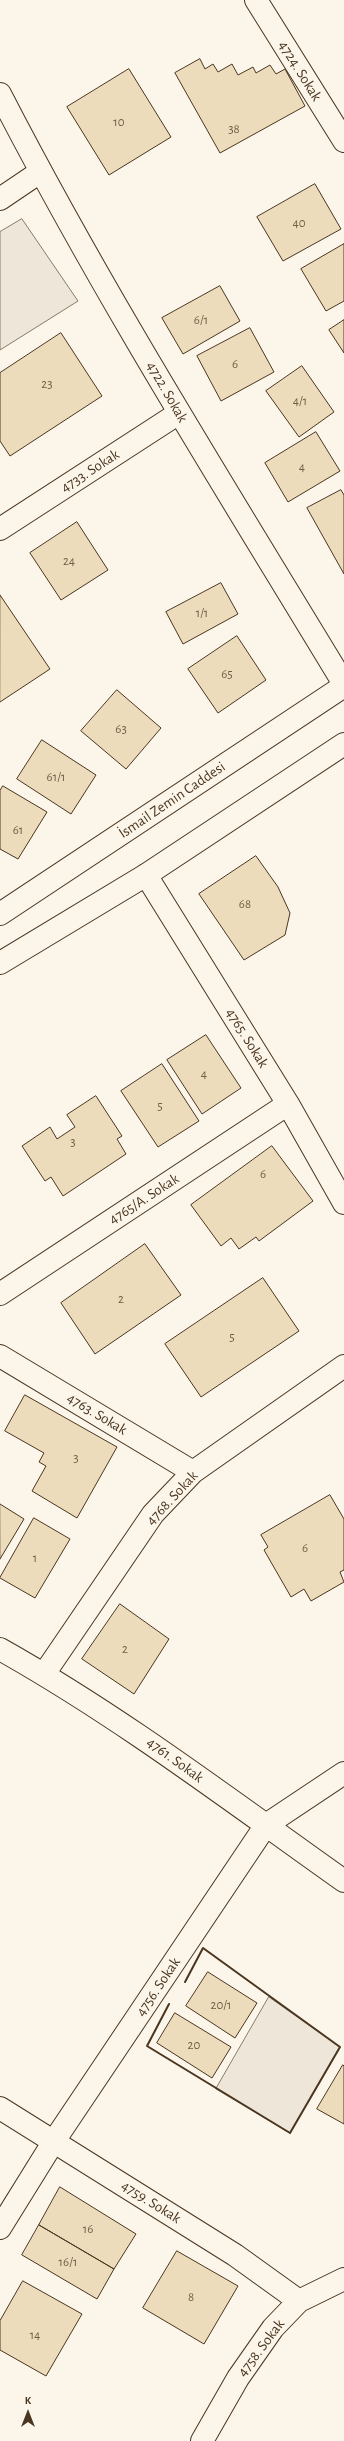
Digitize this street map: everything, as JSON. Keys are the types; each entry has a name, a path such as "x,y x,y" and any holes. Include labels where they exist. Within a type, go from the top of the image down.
{"street":[{"name":"4724. Sokak","path":"256,0 344,142"},
{"name":"4722. Sokak","path":"0,94 40,172 179,413 344,685"},
{"path":"0,199 40,172"},
{"name":"4733. Sokak","path":"0,529 179,413"},
{"name":"İsmail Zemin Caddesi","path":"0,914 344,685"},
{"path":"0,963 146,876 344,744"},
{"name":"4765. Sokak","path":"146,876 288,1104 344,1203"},
{"name":"4765/A. Sokak","path":"0,1294 288,1104"},
{"name":"4763. Sokak","path":"0,1356 193,1472"},
{"name":"4768. Sokak","path":"44,1674 153,1514 193,1472 344,1366"},
{"name":"4761. Sokak","path":"0,1649 44,1674 130,1728 344,1881"},
{"name":"4756. Sokak","path":"0,2228 54,2141 266,1825 344,1773"},
{"name":"4759. Sokak","path":"0,2108 235,2255 299,2301"},
{"name":"4758. Sokak","path":"202,2441 238,2378 273,2328 299,2301 344,2279"}],"shaded area":[{"path":"22,219 78,301 0,350 0,232"},
{"path":"269,1997 340,2047 290,2133 216,2089"}],"building":[{"path":"200,59 205,69 213,64 218,72 232,64 238,75 253,67 256,73 270,65 276,74 285,69 305,106 220,153 175,73"},
{"path":"129,69 171,137 109,175 67,107"},
{"path":"315,184 341,229 283,261 257,217"},
{"path":"344,244 344,301 326,311 301,269"},
{"path":"220,286 240,321 183,354 162,318"},
{"path":"344,320 344,353 329,330"},
{"path":"250,328 274,372 221,401 197,356"},
{"path":"61,333 102,396 10,456 0,441 0,373"},
{"path":"302,366 334,412 299,437 266,391"},
{"path":"316,432 340,471 288,502 265,463"},
{"path":"341,490 344,495 344,574 307,508"},
{"path":"77,522 108,570 61,600 30,553"},
{"path":"221,583 238,614 183,644 166,612"},
{"path":"0,595 50,669 0,702"},
{"path":"237,636 266,680 218,713 188,669"},
{"path":"117,690 161,728 126,769 81,731"},
{"path":"42,740 96,775 71,814 17,779"},
{"path":"3,786 47,812 18,859 0,849 0,791"},
{"path":"256,856 278,887 290,913 285,935 244,960 199,894"},
{"path":"206,1035 241,1088 202,1114 167,1060"},
{"path":"162,1064 199,1121 158,1147 121,1091"},
{"path":"96,1096 122,1136 117,1139 126,1154 63,1196 51,1177 45,1181 22,1146 50,1127 57,1139 75,1127 67,1115"},
{"path":"272,1146 313,1201 259,1241 256,1237 239,1249 231,1238 221,1246 191,1205"},
{"path":"145,1244 181,1295 95,1354 61,1303"},
{"path":"263,1278 299,1331 201,1397 165,1344"},
{"path":"25,1395 117,1447 77,1518 32,1491 46,1466 39,1462 44,1453 5,1431"},
{"path":"330,1495 344,1519 344,1570 340,1572 344,1582 311,1601 304,1589 291,1597 264,1550 268,1547 261,1535"},
{"path":"0,1504 24,1519 0,1559"},
{"path":"34,1518 70,1539 35,1598 0,1578"},
{"path":"120,1604 169,1639 134,1694 82,1659"},
{"path":"208,1972 257,2003 235,2038 186,2006"},
{"path":"175,2013 231,2047 212,2078 157,2043"},
{"path":"343,2065 344,2066 344,2124 317,2109"},
{"path":"60,2187 136,2234 114,2269 39,2225"},
{"path":"39,2225 114,2269 97,2299 22,2255"},
{"path":"177,2251 238,2286 204,2344 143,2308"},
{"path":"23,2281 82,2314 46,2376 0,2350 0,2321"}],"wall":[{"path":"169,2004 147,2046 290,2133 340,2047 203,1948 185,1982"}]}
